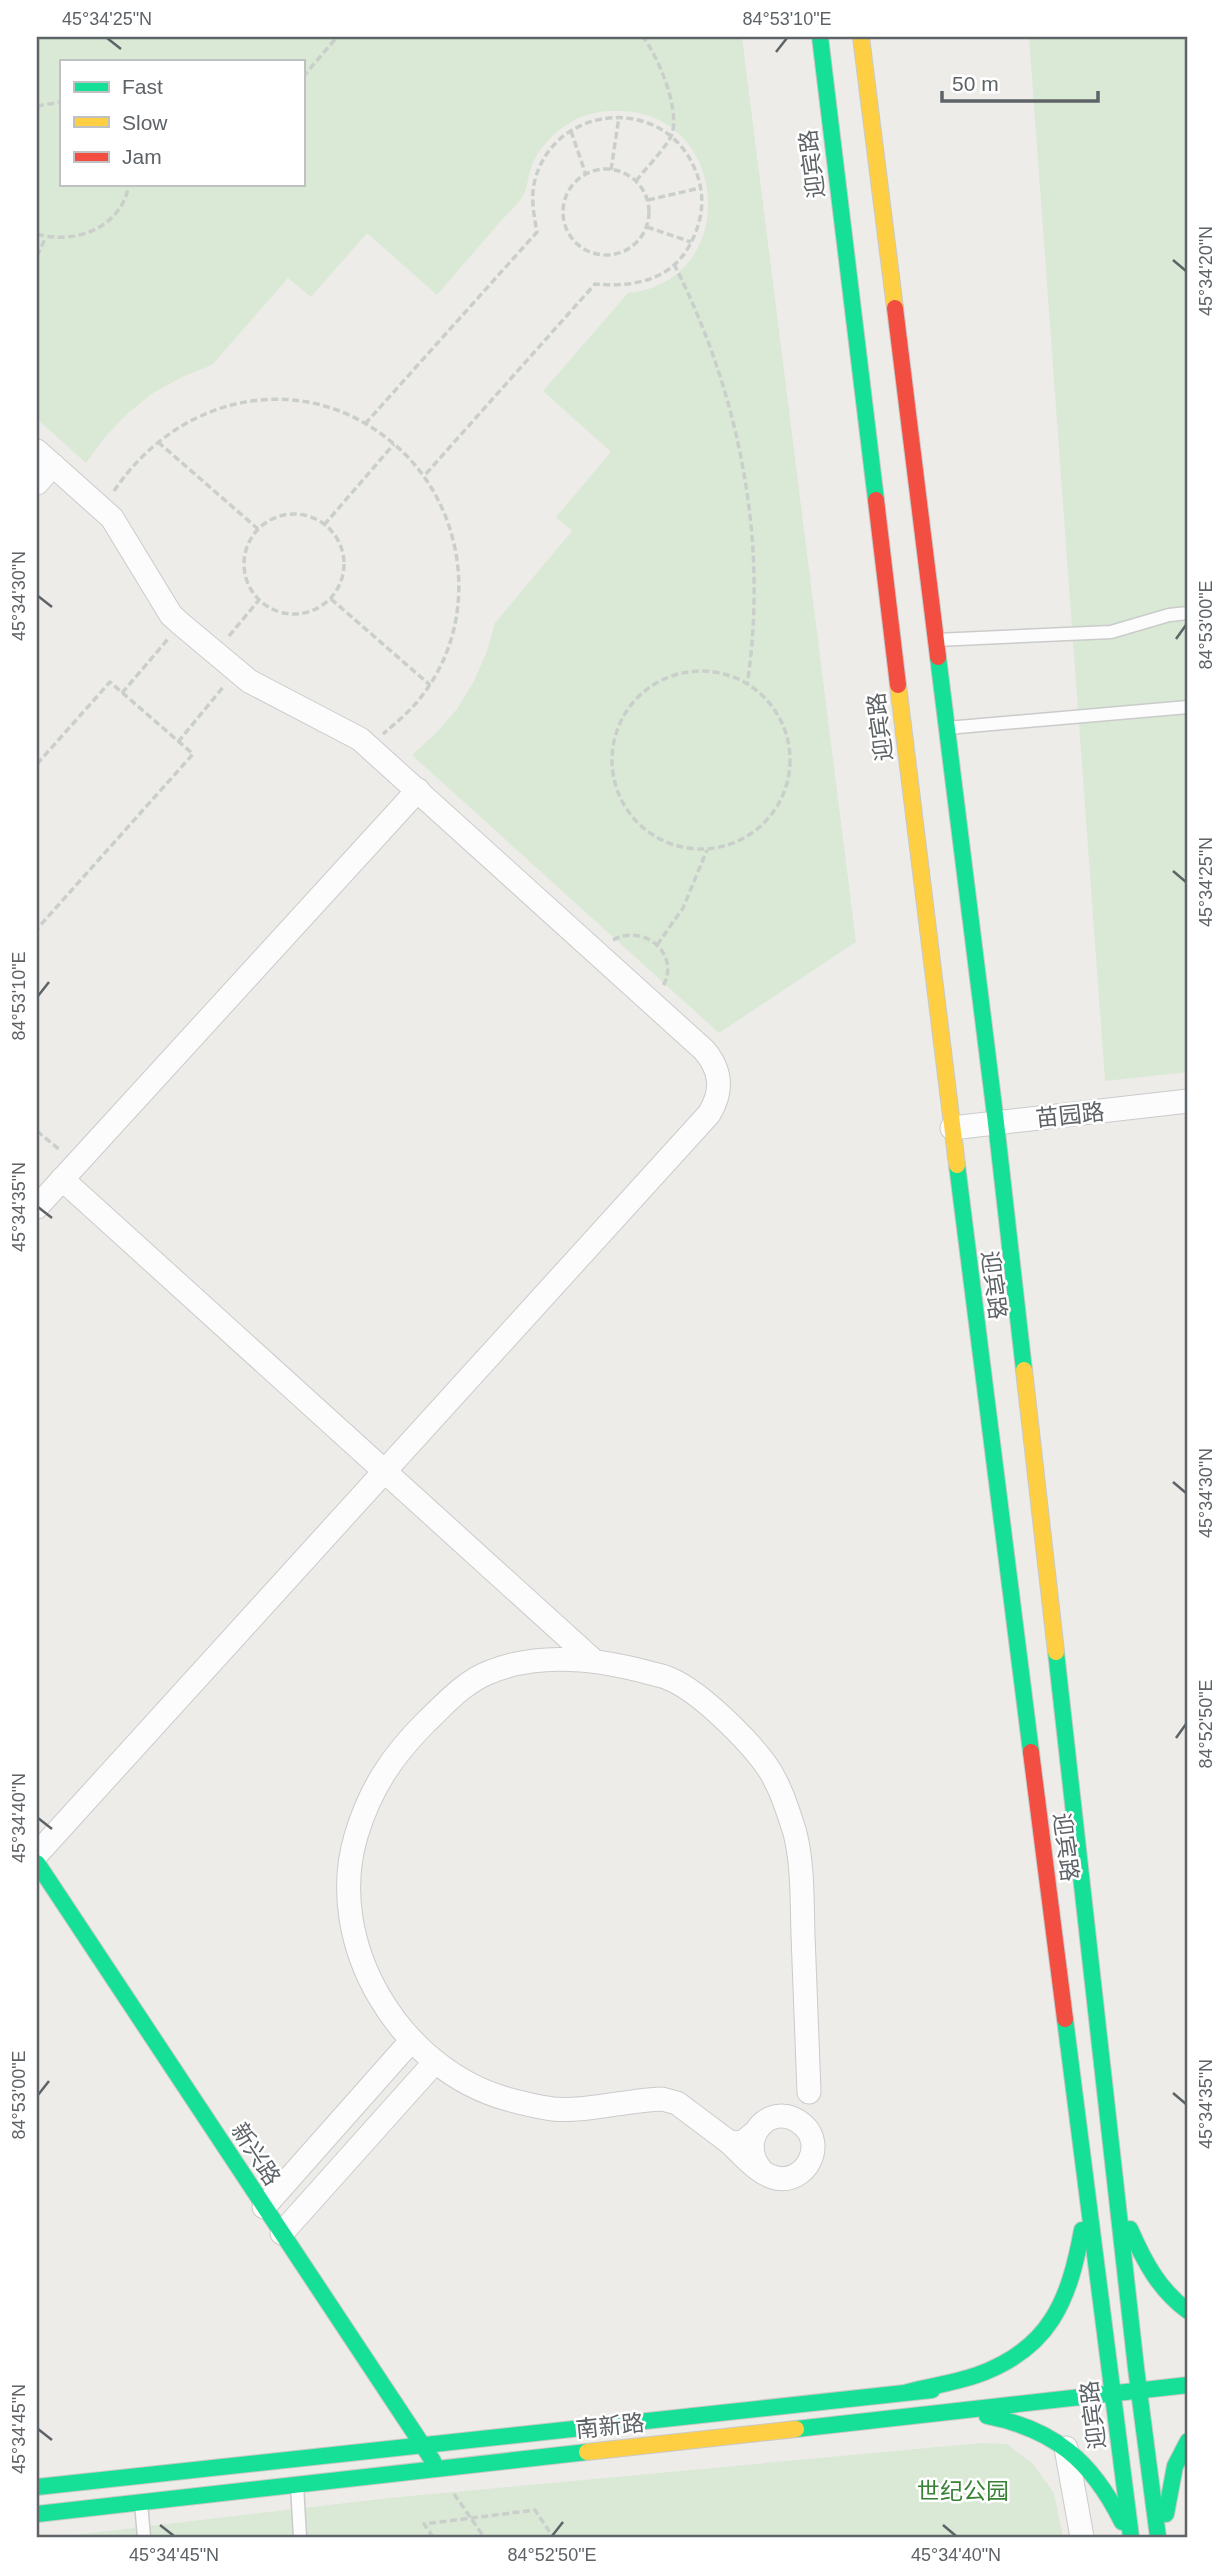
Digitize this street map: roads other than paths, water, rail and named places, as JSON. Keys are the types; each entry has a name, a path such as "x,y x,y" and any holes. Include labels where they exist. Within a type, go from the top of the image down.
{"main road":[{"name":"迎宾路","path":"820,37 952,1128 1087,2196 1103,2372 1112,2393 1130,2537"},
{"name":"迎宾路","path":"862,37 996,1123 1118,2199 1142,2367 1140,2390 1158,2537"},
{"name":"新兴路","path":"37,1863 438,2469"},
{"path":"906,2393 978,2375 1007,2361 1028,2346 1066,2295 1075,2269 1087,2196"},
{"path":"1118,2199 1139,2252 1153,2276 1188,2311"},
{"path":"1103,2372 1142,2367"},
{"name":"南新路","path":"37,2487 1001,2383"},
{"name":"南新路","path":"37,2514 1188,2385"},
{"path":"908,2416 978,2415 1010,2419 1037,2428 1088,2467 1112,2497 1130,2537"},
{"path":"1164,2537 1169,2482 1182,2448 1188,2441"}],"street":[{"path":"37,483 45,458 112,518 171,615 248,681 360,739 713,1061 719,1074 720,1088 716,1102 700,1124 37,1854"},
{"path":"37,1207 418,790"},
{"name":"苗园路","path":"952,1128 1188,1101"},
{"path":"69,1171 383,1471 594,1661"},
{"path":"549,1659 594,1661 623,1665 671,1679 713,1709 745,1739 776,1780 795,1836 802,1898 813,2146 809,2163 796,2175 778,2178 761,2170 677,2103 662,2099 556,2109 503,2098 475,2087 435,2062 411,2041 395,2021 368,1971 351,1920 348,1895 355,1840 385,1768 460,1689 488,1672 514,1664 549,1659"},
{"path":"264,2207 411,2041"},
{"path":"282,2233 435,2062"},
{"path":"729,2142 742,2143 768,2120 784,2116 798,2108 809,2092"},
{"path":"784,2116 793,2118 807,2129 813,2146"},
{"path":"754,2133 752,2153 761,2170"},
{"path":"1066,2448 1082,2537"}],"lane":[{"path":"936,640 1111,632 1168,615 1188,613"},
{"path":"947,728 1188,707"},
{"path":"297,2485 300,2537"},
{"path":"141,2503 145,2537"}],"park label":[{"name":"世纪公园","path":"963,2491"}]}
